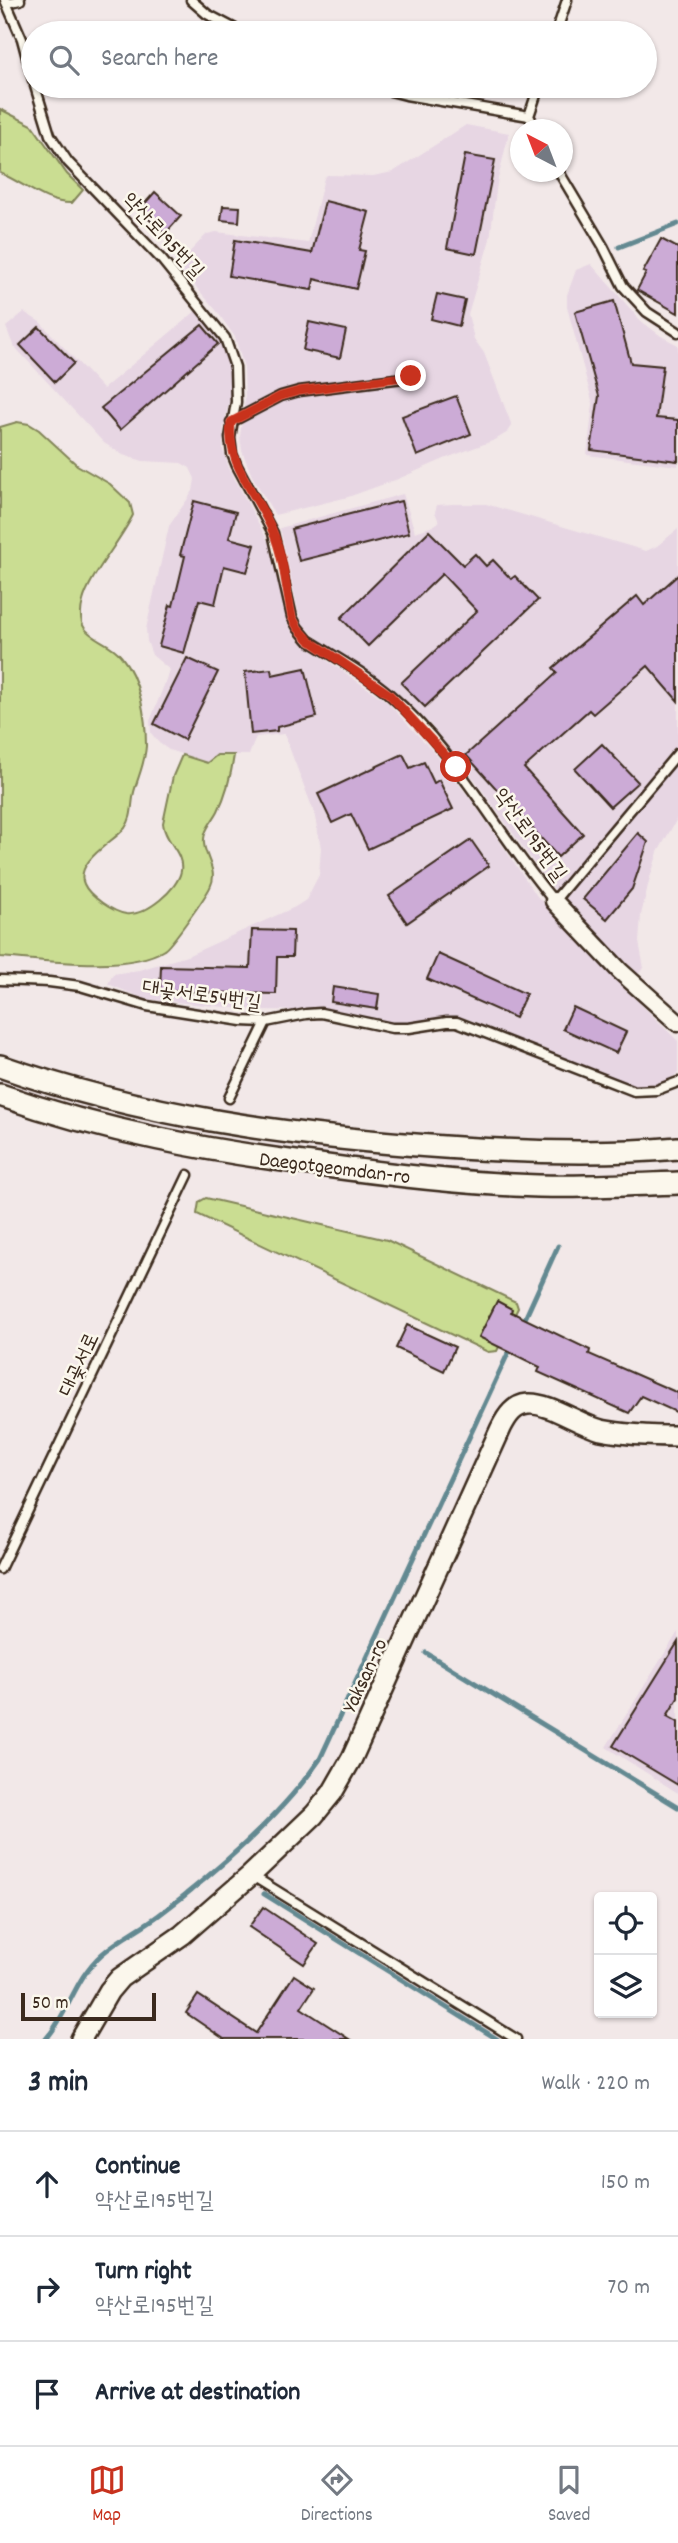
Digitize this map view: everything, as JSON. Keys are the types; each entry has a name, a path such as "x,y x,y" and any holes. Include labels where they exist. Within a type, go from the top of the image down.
{"main road":[{"name":"Daegotgeomdan-ro","path":"0,1066 114,1100 189,1116 353,1140 521,1152 668,1149"},
{"name":"Daegotgeomdan-ro","path":"0,1095 73,1120 208,1150 248,1156 379,1173 515,1185 609,1186 678,1183"},
{"path":"668,1149 678,1137"}],"street":[{"name":"약산로195번길","path":"554,901 620,971 678,1023"},
{"name":"Yaksan-ro","path":"81,2039 109,1991 120,1978 182,1935 251,1875 314,1815 332,1793 347,1767 508,1415 524,1404 534,1404 602,1430 678,1437"}],"lane":[{"path":"20,0 6,2 21,37"},
{"path":"191,0 220,21"},
{"path":"560,21 567,0"},
{"name":"약산로195번길","path":"39,98 51,135 68,162 162,260 225,338 235,367 236,402 230,438 232,454 274,533 292,617 298,628 309,640 389,694 435,741 554,901 678,753"},
{"path":"424,98 529,116"},
{"path":"531,119 529,116 535,98"},
{"path":"565,182 594,229 623,286 647,312 678,332"},
{"path":"231,422 290,393 411,376"},
{"name":"대곶서로54번길","path":"0,980 80,986 157,1008 242,1021 266,1022 321,1013 392,1028 457,1022 635,1091 657,1090 678,1082"},
{"path":"229,1098 266,1022"},
{"name":"대곶서로","path":"0,1569 188,1175"},
{"path":"251,1875 516,2039"}],"shaded area":[{"path":"466,125 509,133 497,183 490,239 468,314 474,339 484,353 512,426 495,440 398,479 348,497 275,515 252,476 242,451 240,436 245,399 244,368 235,337 216,310 177,265 207,234 216,232 308,243 327,175 373,176 393,172"},
{"path":"591,264 641,321 678,345 678,466 587,455 593,404 567,307 567,295 576,270"},
{"path":"197,310 213,329 227,354 231,391 223,432 223,450 229,468 270,545 287,622 294,635 386,701 430,748 472,801 537,896 591,955 678,1041 678,1072 660,1085 647,1088 624,1084 455,1016 422,1023 395,1023 327,1011 255,1010 145,999 108,984 113,974 139,970 187,956 295,907 306,900 319,875 321,848 314,812 284,734 256,737 249,755 217,755 208,763 169,750 151,733 150,721 170,670 152,655 146,629 169,526 193,491 195,479 190,468 181,463 143,461 123,455 104,443 13,345 6,327 24,312 40,322 103,389"},
{"path":"403,494 415,532 439,522 435,512 437,505 453,504 486,504 646,551 657,546 678,529 678,817 658,852 649,881 641,915 639,942 644,968 638,974 570,907 544,877 475,780 430,724 391,687 317,638 303,624 280,528"},
{"path":"678,1632 678,1793 606,1747"}],"green space":[{"path":"0,109 32,125 67,174 83,190 72,203 44,197 0,173"},
{"path":"17,422 29,424 39,430 77,465 110,484 130,503 133,515 86,591 81,614 86,630 115,649 128,665 141,699 146,746 128,824 89,860 82,876 87,889 108,907 126,914 143,911 168,893 179,878 181,864 163,823 173,776 182,755 207,763 217,755 234,755 224,797 205,834 205,847 213,872 211,885 168,947 148,957 129,961 84,963 0,957 0,427"},
{"path":"206,1198 387,1240 516,1302 518,1308 497,1351 488,1352 197,1214 199,1202"}],"building":[{"path":"465,155 495,160 476,254 447,248"},
{"path":"155,192 181,216 165,234 139,210"},
{"path":"325,201 369,212 359,250 365,251 356,289 314,279 312,290 229,276 235,240 312,253"},
{"path":"223,206 240,207 239,222 221,220"},
{"path":"661,239 678,248 678,313 637,290 646,273 643,272"},
{"path":"437,294 465,300 459,326 431,319"},
{"path":"614,301 631,363 663,366 656,418 678,420 678,461 591,450 599,396 575,312"},
{"path":"309,322 346,330 340,358 303,350"},
{"path":"202,325 218,344 120,430 101,408"},
{"path":"39,327 74,363 55,382 20,345"},
{"path":"456,396 471,434 417,456 402,416"},
{"path":"194,501 236,512 229,538 255,545 247,572 224,566 215,604 199,600 184,653 159,646 170,605 173,606 185,556 180,555"},
{"path":"401,501 409,533 299,561 291,529"},
{"path":"429,531 463,565 475,554 486,566 493,560 511,579 515,576 538,600 425,707 401,683 477,611 442,574 368,646 341,618"},
{"path":"678,575 678,701 648,666 593,714 589,710 524,768 583,834 558,857 466,755 557,673 553,668 637,596 644,605"},
{"path":"187,658 218,672 184,740 154,724"},
{"path":"305,668 317,717 277,727 277,731 251,734 245,672 271,669 272,675"},
{"path":"602,744 638,782 610,807 575,769"},
{"path":"403,754 410,768 424,762 434,783 439,780 453,809 368,849 351,814 332,823 318,794"},
{"path":"638,833 648,842 632,889 607,919 583,899"},
{"path":"471,840 489,866 407,923 389,896"},
{"path":"252,930 293,931 292,957 277,957 276,994 160,991 161,966 250,968"},
{"path":"438,954 526,994 515,1018 427,979"},
{"path":"333,987 379,994 377,1009 331,1002"},
{"path":"573,1007 626,1032 616,1053 563,1029"},
{"path":"497,1301 512,1309 511,1312 590,1350 589,1354 678,1393 678,1413 641,1396 629,1413 538,1372 540,1367 479,1337"},
{"path":"407,1325 455,1347 444,1371 396,1348"},
{"path":"678,1642 678,1698 667,1716 678,1722 678,1785 613,1746"},
{"path":"263,1907 318,1944 304,1964 249,1927"},
{"path":"294,1975 314,1988 301,2008 349,2039 224,2039 186,2013 198,1995 256,2033"}],"waterway":[{"path":"619,247 678,224"},
{"path":"523,1323 558,1246"},
{"path":"46,2039 92,1964 115,1944 159,1915 246,1843 287,1801 320,1759 511,1347"},
{"path":"426,1653 678,1807"},
{"path":"264,1894 497,2039"}],"route":[{"path":"411,376 299,391 281,396 231,422 230,438 237,466 274,533 292,617 298,628 309,640 389,694 435,741 456,767"}]}
